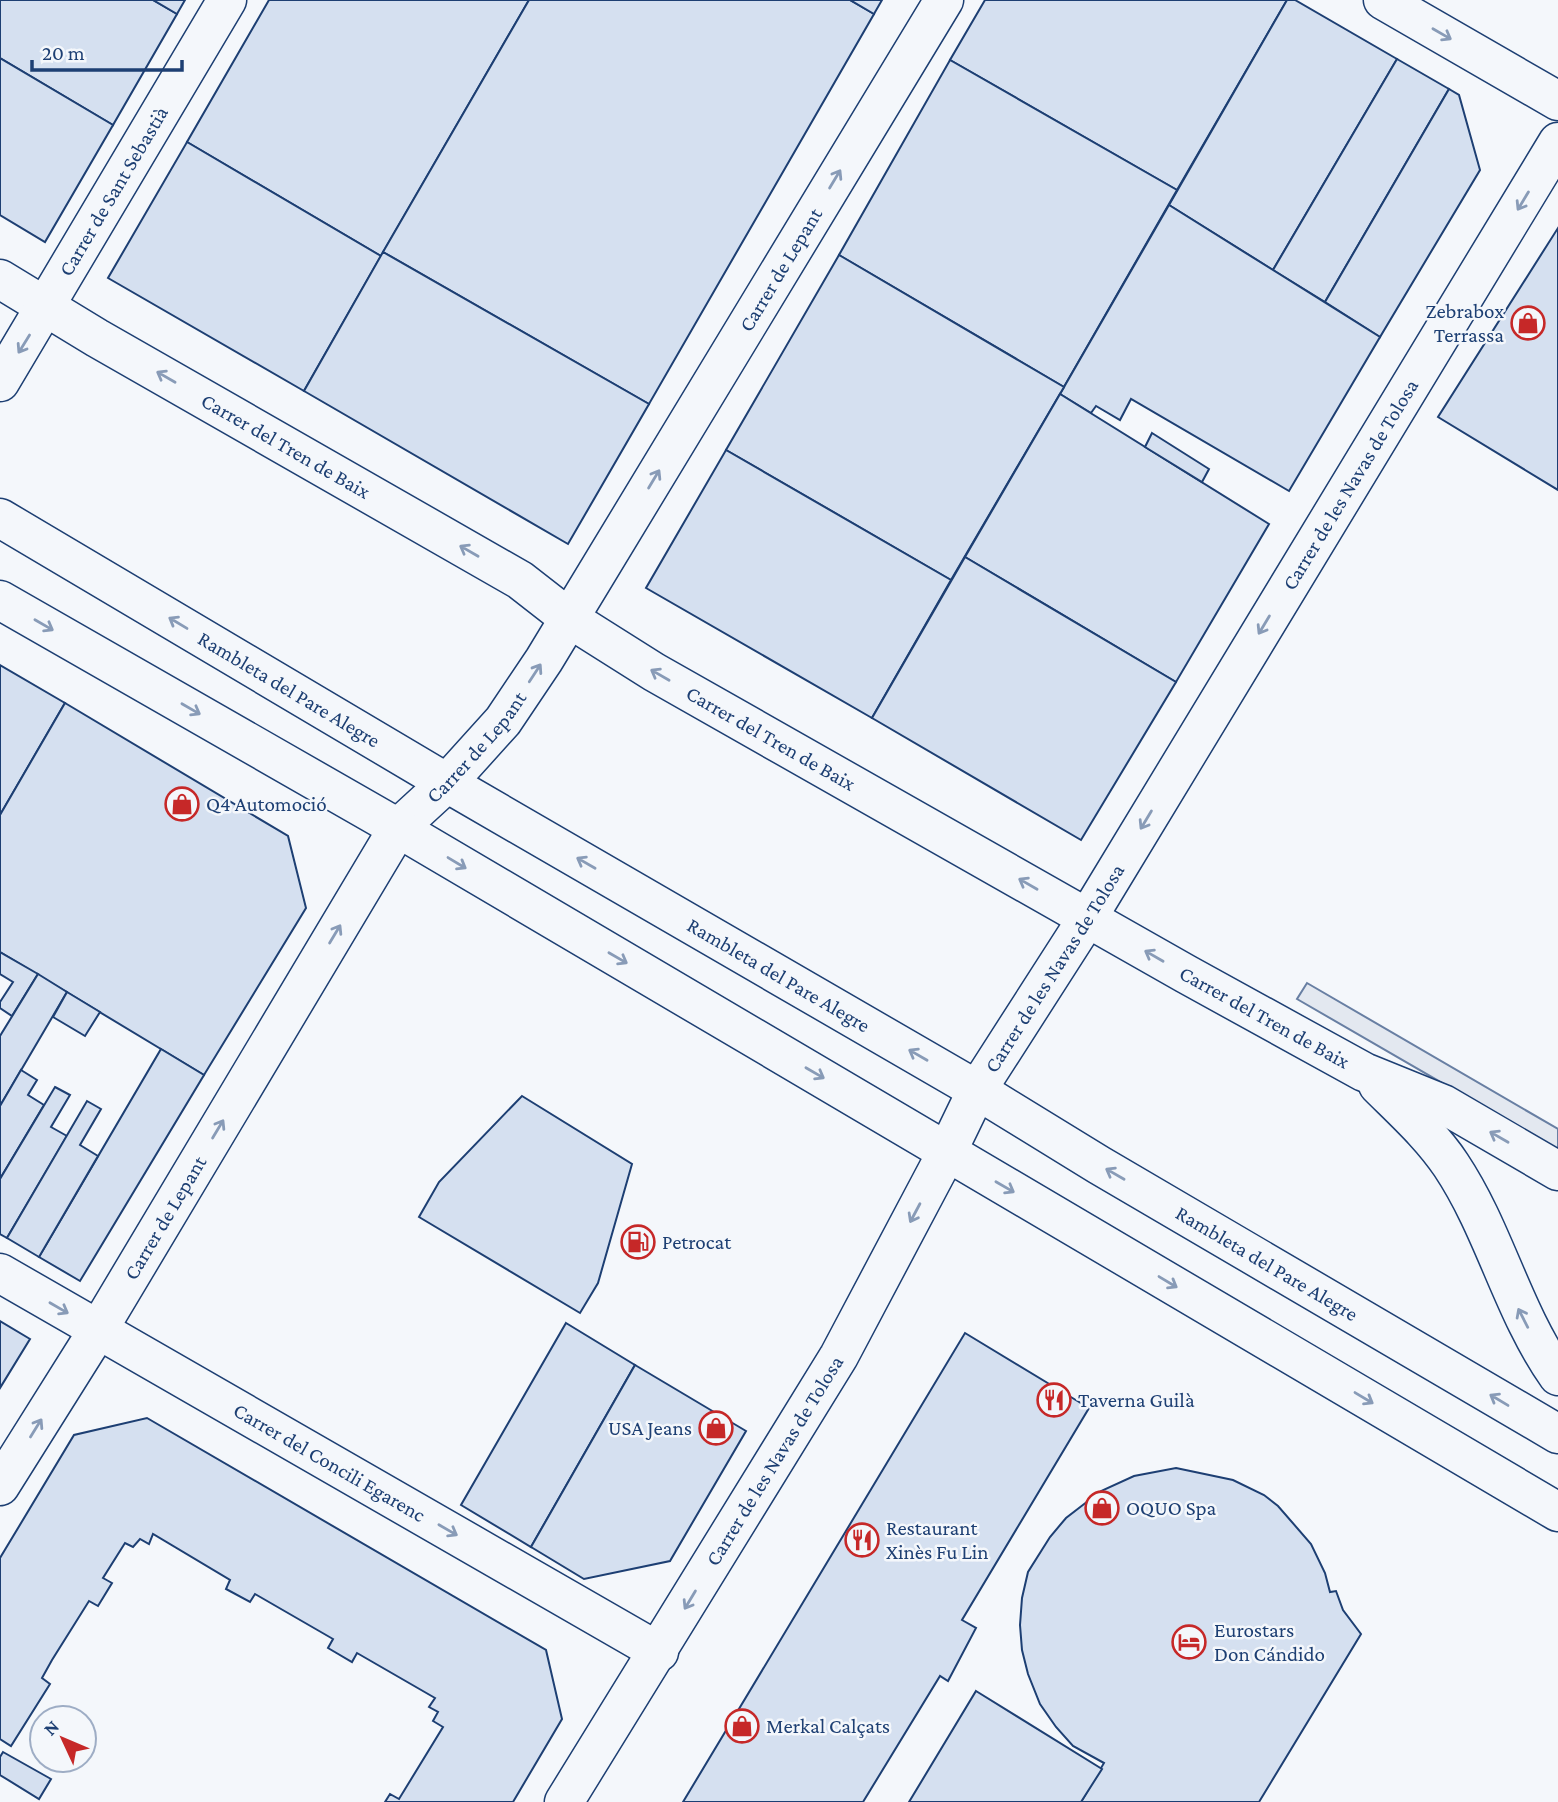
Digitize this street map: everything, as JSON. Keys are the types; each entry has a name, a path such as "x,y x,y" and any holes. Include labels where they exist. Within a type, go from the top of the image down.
{"street":[{"name":"Carrer de Sant Sebastià","path":"0,382 227,0"},
{"name":"Carrer de Lepant","path":"0,1486 98,1330 398,828 447,783 509,713 570,618 944,0"},
{"path":"1383,0 1558,101"},
{"name":"Carrer de les Navas de Tolosa","path":"564,1802 659,1652 839,1356 977,1090 1088,917 1558,142"},
{"name":"Carrer del Tren de Baix","path":"0,279 97,338 520,580 570,618 654,672 1364,1072 1443,1104 1558,1171"},
{"name":"Rambleta del Pare Alegre","path":"0,518 1558,1434"},
{"path":"0,600 398,828 1558,1512"},
{"path":"1364,1072 1417,1124 1451,1164 1481,1221 1522,1317 1558,1376"},
{"name":"Carrer del Concili Egarenc","path":"0,1273 659,1652"}],"shaded area":[{"path":"1307,983 1558,1129 1558,1150 1297,999"}],"building":[{"path":"0,0 153,0 177,14 113,125 0,58"},
{"path":"153,0 185,0 177,14"},
{"path":"269,0 529,0 381,256 187,142"},
{"path":"529,0 850,0 874,14 649,404 383,252"},
{"path":"850,0 882,0 874,14"},
{"path":"985,0 1287,0 1177,190 950,60"},
{"path":"1287,0 1295,0 1397,59 1273,270 1169,205"},
{"path":"0,58 113,125 45,242 0,215"},
{"path":"1397,59 1449,89 1325,302 1273,270"},
{"path":"950,60 1177,190 1064,387 839,255"},
{"path":"1449,89 1459,95 1480,170 1380,337 1325,302"},
{"path":"187,142 381,256 304,391 108,278"},
{"path":"1169,205 1380,337 1289,491 1131,399 1120,420 1096,406 1091,413 1060,394"},
{"name":"Zebrabox Terrassa","path":"1558,228 1558,490 1438,417"},
{"path":"383,252 649,404 568,544 304,391"},
{"path":"839,255 1064,387 951,580 726,450"},
{"path":"1060,394 1269,524 1176,682 965,557"},
{"path":"1152,433 1209,469 1202,482 1145,447"},
{"path":"726,450 951,580 872,718 646,588"},
{"path":"965,557 1176,682 1081,840 872,718"},
{"path":"0,665 65,703 0,815"},
{"path":"65,703 288,836 306,908 204,1075 0,952 0,815"},
{"path":"0,952 38,974 12,1016 0,1008 0,1002 13,982 0,974"},
{"path":"38,974 67,992 0,1106 0,1036"},
{"path":"67,992 100,1012 85,1036 53,1017"},
{"path":"161,1049 204,1075 80,1281 39,1257"},
{"path":"21,1070 37,1080 28,1095 44,1105 0,1179 0,1106"},
{"path":"55,1087 70,1095 51,1127 67,1136 7,1238 0,1234 0,1179"},
{"path":"522,1096 632,1164 598,1283 580,1313 419,1217 439,1182"},
{"path":"87,1101 101,1109 80,1145 98,1156 39,1257 7,1238"},
{"path":"0,1321 30,1339 0,1388"},
{"path":"566,1323 635,1365 531,1547 461,1505"},
{"path":"965,1333 1089,1408 962,1620 976,1628 948,1681 940,1676 863,1802 683,1802"},
{"path":"635,1365 746,1431 670,1561 584,1579 531,1547"},
{"path":"147,1418 546,1650 562,1719 513,1802 385,1802 390,1794 399,1799 443,1727 433,1721 438,1712 429,1707 435,1698 357,1653 352,1662 328,1648 333,1639 255,1594 250,1602 226,1589 230,1580 153,1534 149,1544 140,1539 133,1547 125,1543 103,1578 112,1583 98,1606 89,1601 52,1660 42,1678 50,1684 37,1704 28,1704 28,1719 11,1746 0,1739 0,1558 74,1435"},
{"name":"Eurostars Don Cándido","path":"1176,1468 1233,1480 1264,1495 1278,1506 1311,1544 1325,1573 1330,1592 1336,1591 1343,1610 1361,1634 1259,1802 1081,1802 1104,1763 1073,1746 1056,1727 1040,1704 1028,1674 1020,1625 1028,1572 1050,1537 1066,1518 1101,1491 1134,1476"},
{"path":"976,1691 1102,1769 1081,1802 909,1802"},
{"path":"3,1752 28,1766 28,1774 42,1774 51,1779 39,1799 0,1775 0,1757"}],"place":[{"name":"Zebrabox Terrassa","path":"1528,323"},
{"name":"Q4 Automoció","path":"182,804"},
{"name":"Petrocat","path":"638,1242"},
{"name":"Taverna Guilà","path":"1054,1400"},
{"name":"USA Jeans","path":"716,1428"},
{"name":"OQUO Spa","path":"1102,1508"},
{"name":"Restaurant Xinès Fu Lin","path":"862,1540"},
{"name":"Eurostars Don Cándido","path":"1189,1642"},
{"name":"Merkal Calçats","path":"742,1726"}]}
